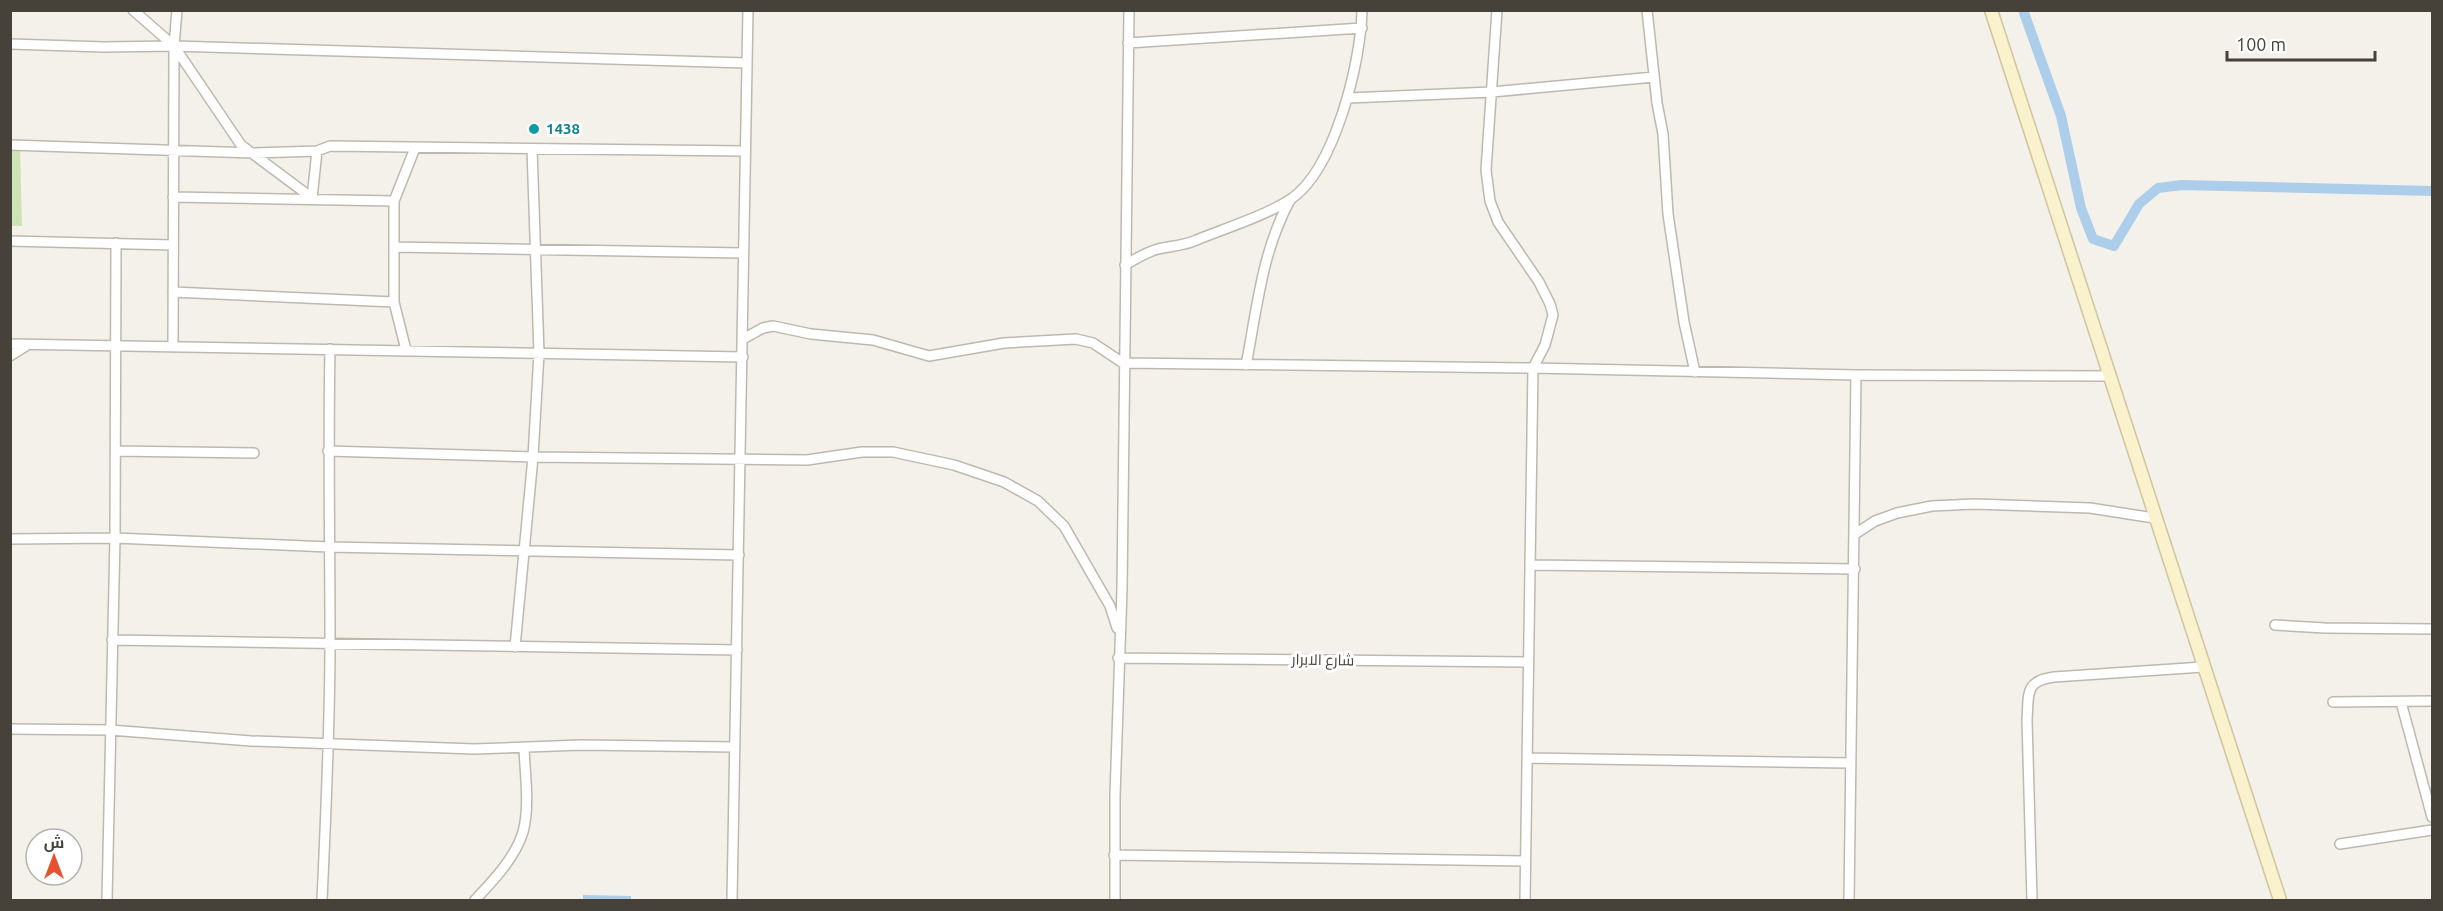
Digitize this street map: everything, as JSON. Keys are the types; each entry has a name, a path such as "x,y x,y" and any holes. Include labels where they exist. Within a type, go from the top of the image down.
{"street":[{"path":"133,10 174,46 241,145 312,198"},
{"path":"173,346 174,46 177,10"},
{"path":"732,900 748,10"},
{"path":"1115,900 1118,658 1122,589 1129,10"},
{"path":"1125,265 1156,249 1190,243 1290,200 1304,188 1320,167 1348,98 1362,28 1362,10"},
{"path":"1497,10 1486,170 1490,201 1498,222 1539,282 1553,315 1545,345 1533,368 1525,900"},
{"path":"1647,10 1663,134 1668,214 1684,322 1695,372"},
{"path":"1991,10 2154,518 2280,900"},
{"path":"1128,43 1362,28"},
{"path":"10,44 104,47 174,46 747,63"},
{"path":"1348,98 1492,92 1654,77"},
{"path":"10,145 253,153 317,151 330,146 744,151"},
{"path":"406,350 394,302 394,201 415,148"},
{"path":"514,647 532,457 539,353 532,149"},
{"path":"312,198 317,151"},
{"path":"173,197 394,201"},
{"path":"1246,365 1268,249 1278,221 1290,200"},
{"path":"10,241 173,245"},
{"path":"107,900 115,538 116,243"},
{"path":"394,247 743,253"},
{"path":"173,292 394,302"},
{"path":"743,339 763,328 773,326 811,334 873,340 929,356 1005,343 1076,339 1093,343 1123,363 1856,375 2110,376"},
{"path":"10,344 743,357"},
{"path":"10,356 18,349 28,345"},
{"path":"322,900 330,642 328,451 330,349"},
{"path":"1849,900 1856,375"},
{"path":"116,451 254,453"},
{"path":"328,451 741,460 807,460 862,452 892,452 954,465 1004,482 1038,501 1064,526 1110,606 1119,634"},
{"path":"1855,534 1875,521 1896,513 1932,506 1974,504 2090,508 2154,518"},
{"path":"10,539 115,538 329,547 739,555"},
{"path":"1530,565 1855,569"},
{"path":"2275,625 2433,629"},
{"path":"112,640 737,650"},
{"name":"شارع الابرار","path":"1118,658 1528,662"},
{"path":"2032,900 2027,720 2029,691 2033,684 2039,679 2054,677 2203,667"},
{"path":"2333,702 2433,701"},
{"path":"2401,702 2433,817"},
{"path":"10,729 110,730 173,736 474,749 581,745 735,747"},
{"path":"475,900 508,861 523,832 526,808 524,748"},
{"path":"1527,758 1850,763"},
{"path":"2340,844 2433,830"},
{"path":"1114,855 1525,861"}],"green space":[{"path":"10,149 20,149 22,226 11,226"}],"water":[{"path":"583,895 631,896 631,900 583,900"}],"waterway":[{"path":"2023,10 2061,116 2081,208 2093,239 2114,246 2139,204 2158,188 2182,185 2432,191"}],"place":[{"name":"1438","path":"534,129"}]}
